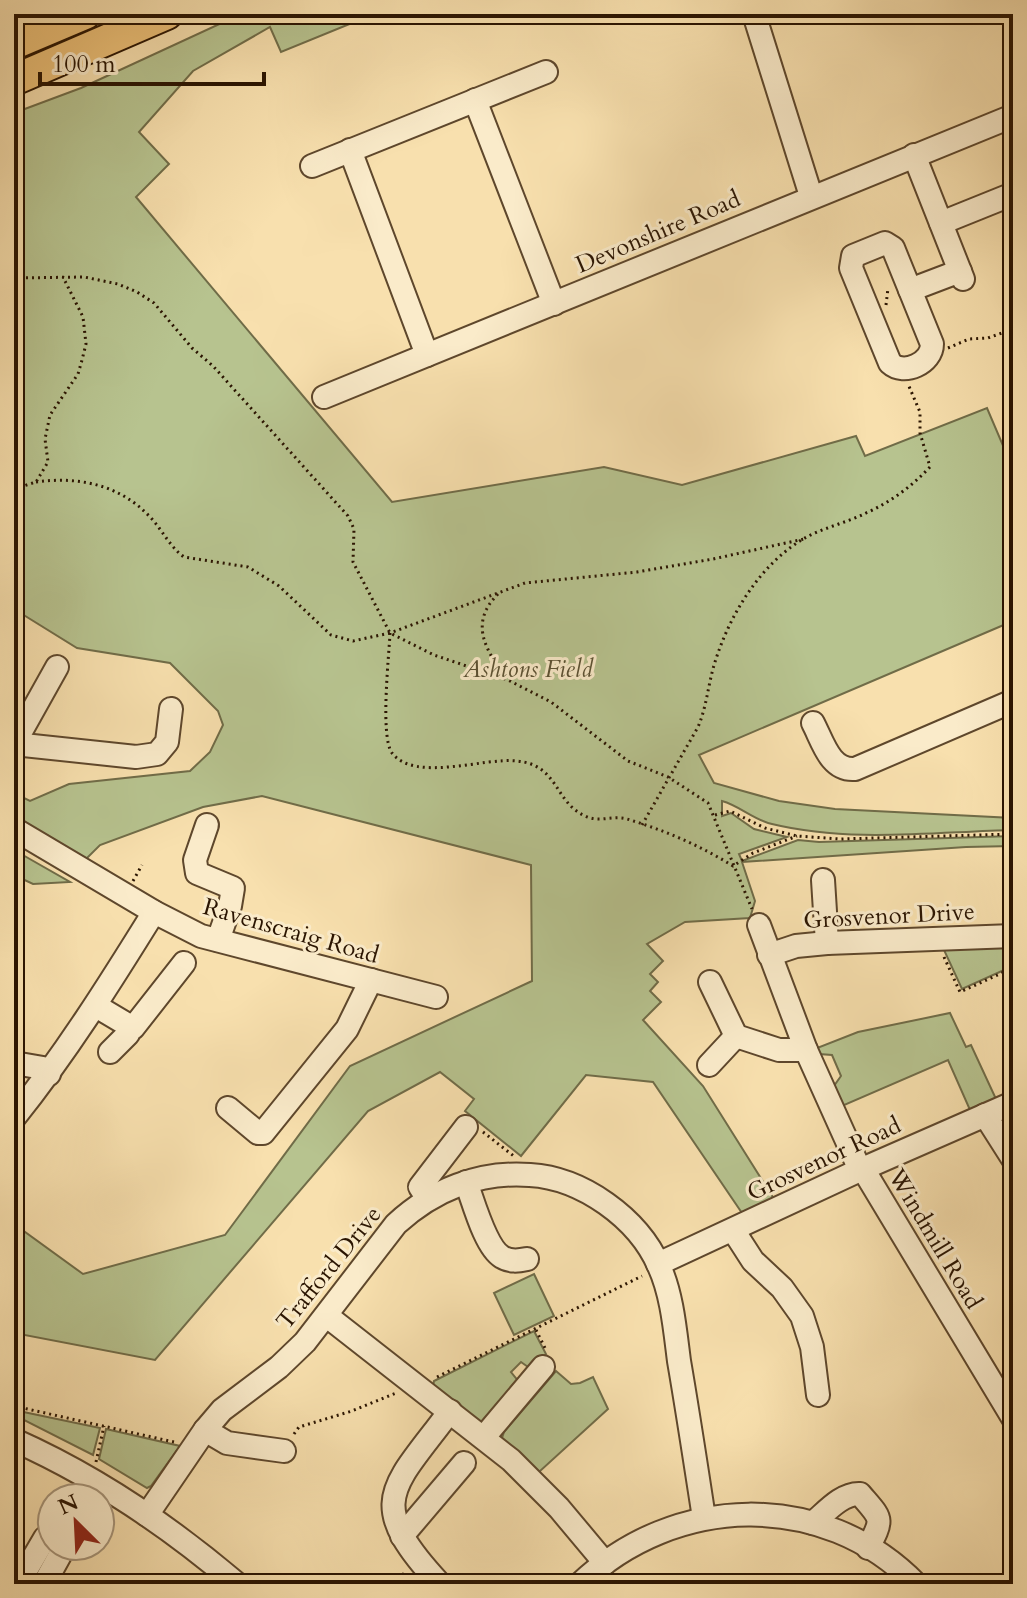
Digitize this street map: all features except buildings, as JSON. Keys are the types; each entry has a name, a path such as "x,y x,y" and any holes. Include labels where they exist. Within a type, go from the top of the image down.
{"highway":[{"path":"14,44 85,14"},
{"path":"14,80 167,14"}],"street":[{"path":"762,16 811,196"},
{"path":"312,166 546,72"},
{"path":"475,100 554,304"},
{"name":"Devonshire Road","path":"324,397 1013,116"},
{"path":"350,150 427,355"},
{"path":"910,290 962,275 914,155"},
{"path":"941,223 1011,199"},
{"path":"879,244 890,245 910,290 933,347 926,361 904,369 894,367 887,358 851,268 853,256 879,244"},
{"path":"57,667 14,744 136,757 157,754 167,742 171,709"},
{"path":"814,733 839,767 855,769 1013,701"},
{"path":"207,825 195,860 197,873 233,888 218,940"},
{"name":"Ravenscraig Road","path":"14,829 154,912 201,936 436,997"},
{"path":"823,880 827,943"},
{"path":"14,1118 96,1006 154,912"},
{"name":"Windmill Road","path":"759,925 806,1050 861,1169 1013,1418"},
{"name":"Grosvenor Drive","path":"769,955 796,946 827,943 1013,936"},
{"path":"129,1028 133,1028 184,963"},
{"path":"710,979 736,1036 779,1050 806,1050"},
{"path":"228,1108 258,1133 263,1133 347,1029 371,980"},
{"path":"96,1006 129,1028"},
{"path":"110,1052 128,1034 129,1028"},
{"path":"709,1065 736,1036"},
{"path":"14,1063 43,1068 49,1074"},
{"name":"Grosvenor Road","path":"659,1266 861,1169 1013,1103"},
{"path":"985,1115 1013,1159"},
{"path":"428,1199 420,1187 463,1136"},
{"name":"Trafford Drive","path":"147,1515 199,1438 222,1410 293,1354 327,1316 396,1224 428,1199 466,1182 510,1173 559,1179 603,1202 640,1235 659,1266 674,1329 704,1518"},
{"path":"466,1182 491,1246 502,1257 515,1261 527,1259"},
{"path":"733,1230 753,1261 782,1288 802,1316 821,1367 818,1395"},
{"path":"327,1316 484,1437 559,1508 605,1563"},
{"path":"484,1437 531,1373"},
{"path":"439,1583 414,1557 392,1509 394,1491 399,1481 450,1411"},
{"path":"199,1438 284,1451"},
{"path":"14,1440 84,1482"},
{"path":"402,1536 442,1477 464,1463"},
{"path":"813,1523 852,1493 860,1494 880,1519 868,1548"},
{"path":"116,1499 147,1515 237,1584"},
{"path":"370,1513 392,1509"},
{"path":"580,1584 605,1563 655,1534 704,1518 733,1514 755,1514 813,1523 868,1548 916,1584"},
{"path":"18,1584 37,1562"},
{"path":"44,1584 50,1562"}],"path":[{"path":"36,482 48,462 45,439 52,411 78,374 86,344 83,317 63,277"},
{"path":"14,278 84,277 137,292 154,303 348,516 354,529 353,562 390,633 385,733 392,753 400,760 409,765 437,768 507,760 532,763 551,776 572,807 586,817 596,820 623,818 710,851 733,866"},
{"path":"885,314 889,280"},
{"path":"933,347 948,348 969,339 988,338 1013,329"},
{"path":"14,489 36,482 69,478 105,486 142,508 184,557 236,564 264,576 311,614 331,635 353,641 390,633 525,583 637,572 713,559 804,539 867,513 913,486 930,467 920,433 920,412 904,376 904,369"},
{"path":"642,825 690,744 705,711 714,665 734,614 768,567 804,539"},
{"path":"500,591 486,606 481,625 489,650 508,680"},
{"path":"390,633 446,660 508,680 551,702 628,761 668,777 708,803 759,925"},
{"path":"715,815 730,811 765,828 797,836 840,839 1013,834"},
{"path":"733,866 753,853 797,836"},
{"path":"936,939 960,992 1013,968"},
{"path":"463,1136 474,1125 525,1164 527,1174"},
{"path":"284,1451 299,1427 352,1411 418,1384 659,1266"},
{"path":"14,1406 104,1426 199,1438"},
{"path":"95,1482 104,1426"}],"green space":[{"name":"Ashtons Field","path":"241,14 374,14 281,52 270,27 193,71 139,132 169,164 136,197 392,502 604,467 682,485 856,436 865,456 987,408 1013,469 1013,621 699,755 714,783 779,801 835,809 1013,818 1013,830 861,835 801,830 765,822 722,801 722,816 731,813 754,829 787,837 739,854 742,861 798,840 1013,836 1013,846 742,862 755,901 750,918 685,922 647,944 663,961 650,974 658,982 650,991 661,1002 643,1020 703,1086 774,1199 742,1213 653,1082 586,1075 521,1156 465,1111 474,1099 440,1072 368,1111 155,1360 14,1333 23,1292 14,1290 14,1224 83,1274 225,1235 350,1066 532,981 531,865 262,796 203,807 100,845 84,861 14,818 14,793 30,801 69,784 190,771 210,752 223,725 218,711 170,663 77,648 14,609 14,113 81,88"},
{"path":"14,850 70,882 33,884 14,875"},
{"path":"1013,946 1013,966 962,989 944,950"},
{"path":"950,1013 966,1047 971,1045 996,1099 970,1110 948,1060 842,1106 834,1086 841,1076 832,1055 819,1054 817,1048 858,1032"},
{"path":"534,1274 554,1316 514,1335 494,1293"},
{"path":"534,1331 546,1354 536,1365 528,1367 521,1362 511,1372 519,1382 483,1424 433,1386 434,1381"},
{"path":"556,1371 571,1384 593,1377 608,1409 539,1472 502,1438"},
{"path":"14,1410 100,1428 93,1455 14,1415"},
{"path":"106,1429 180,1446 147,1488 99,1459"}]}
